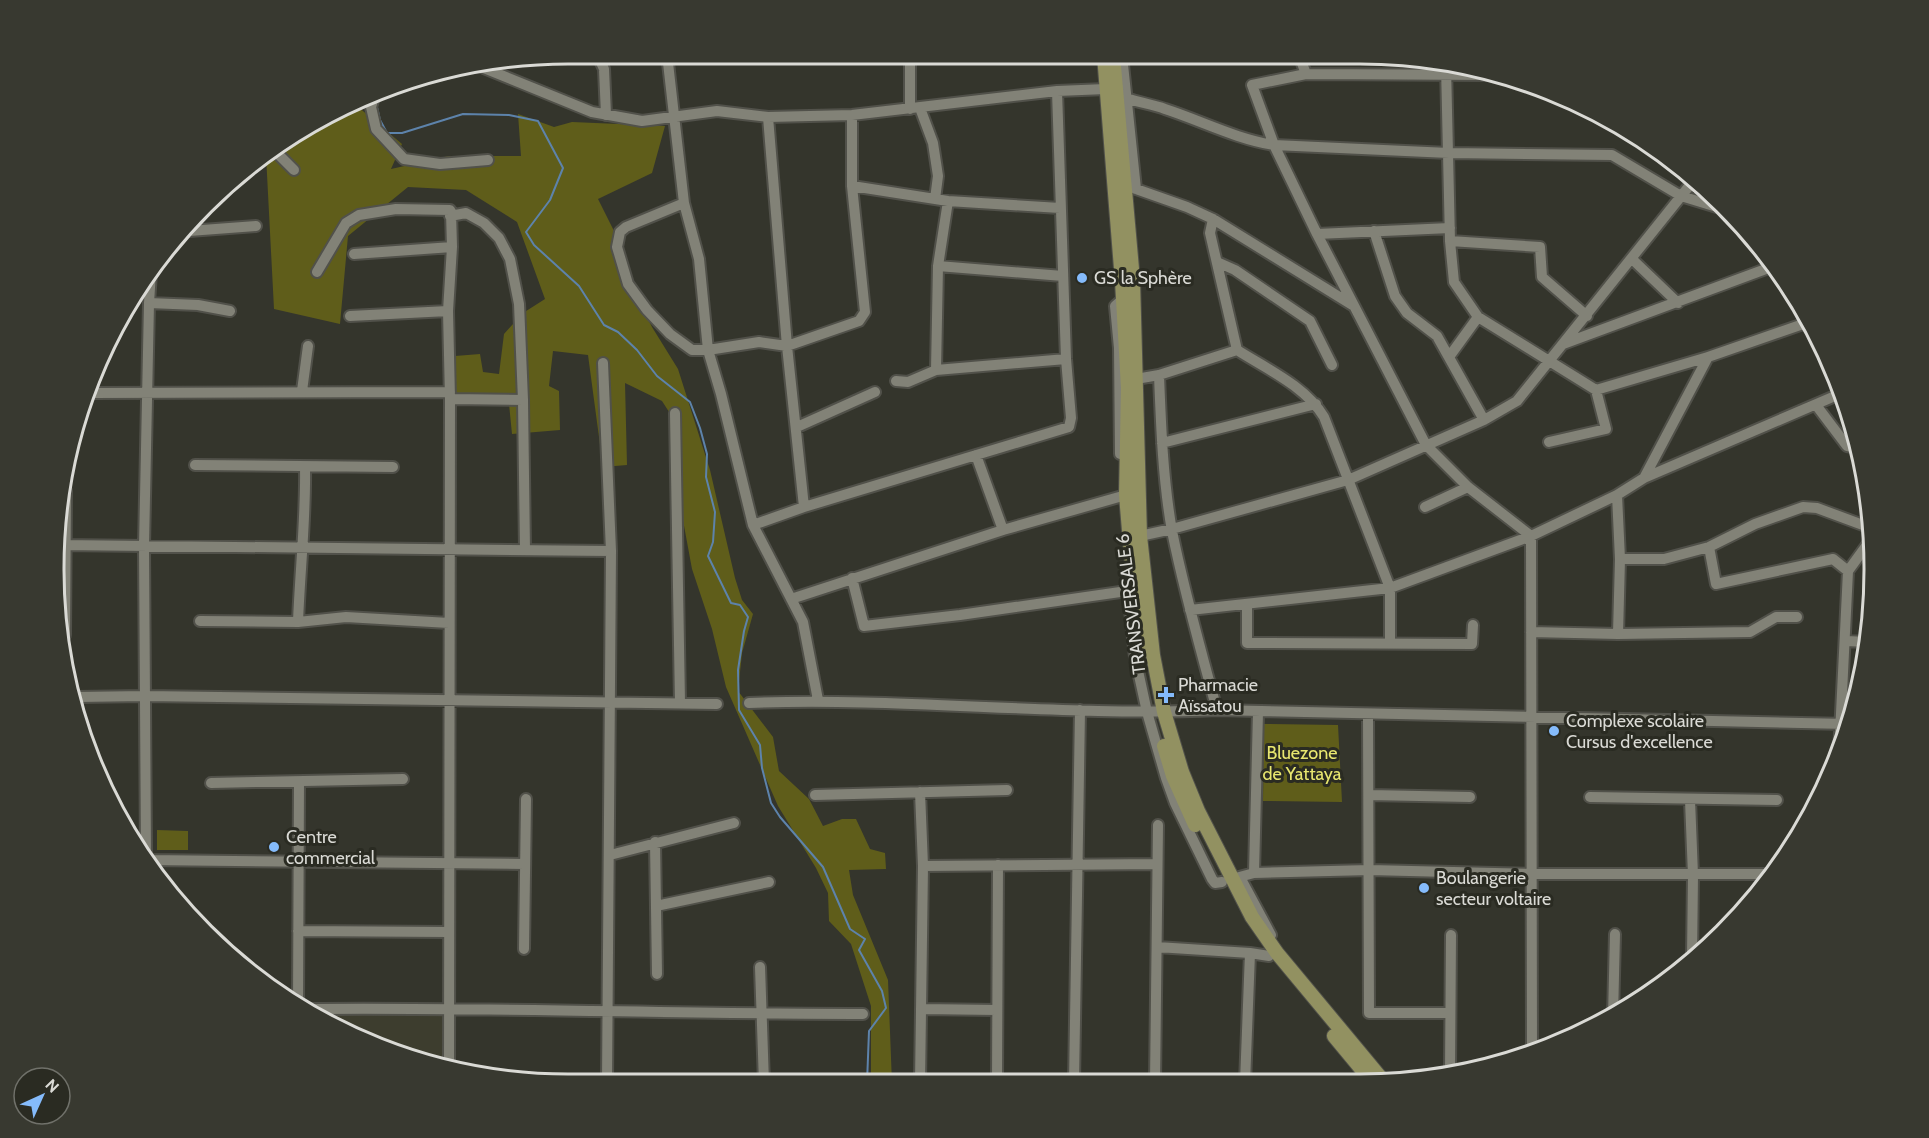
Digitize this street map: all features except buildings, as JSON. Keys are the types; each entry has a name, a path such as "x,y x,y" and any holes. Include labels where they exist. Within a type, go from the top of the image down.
{"main road":[{"name":"TRANSVERSALE 6","path":"1107,64 1116,94 1131,186 1133,280 1124,496 1131,590 1155,712 1179,802 1231,879 1244,920 1269,956 1364,1074"},
{"name":"TRANSVERSALE 6","path":"1114,64 1128,385 1140,536 1153,655 1155,712 1231,879 1252,917 1277,953 1377,1073"}],"street":[{"path":"602,64 604,69 606,115"},
{"path":"668,64 684,203 699,259 708,350 753,525 803,622 818,700"},
{"path":"911,64 915,108 933,143 938,176 935,199"},
{"path":"1116,94 1121,64"},
{"path":"1302,64 1306,74"},
{"path":"491,71 592,112 642,121 717,111 768,117 852,115 1057,91 1116,94 1164,108 1251,141 1275,145 1449,153 1612,155 1680,196 1710,206"},
{"path":"1440,71 1306,74 1252,85 1275,145 1317,234 1426,445 1468,488 1531,536"},
{"path":"1446,72 1450,241 1454,282 1478,317 1596,390 1606,429 1549,442"},
{"path":"753,525 804,507 1068,427 1071,418 1066,359 1057,91"},
{"path":"372,105 376,129 404,159 440,164 488,160"},
{"path":"684,203 626,227 620,232 617,247 628,284 647,310 670,334 692,350 708,350 759,342 787,346 859,321 865,312 852,186 852,115"},
{"path":"768,117 787,346 804,507"},
{"path":"280,156 294,170"},
{"path":"852,186 948,201 1060,208"},
{"path":"1131,186 1212,219 1354,306"},
{"path":"1140,536 1348,480 1484,420 1517,401 1688,186"},
{"path":"936,370 938,266 948,201"},
{"path":"317,272 346,223 359,215 396,209 450,210 452,247 448,311 450,395 449,1059"},
{"path":"450,216 466,213 484,223 500,238 510,259 519,304 525,550"},
{"path":"1212,219 1210,232 1237,350 1303,392 1316,404 1324,417 1390,588 1390,643"},
{"path":"195,231 256,226"},
{"path":"1317,234 1450,228"},
{"path":"1374,231 1395,296 1407,313 1437,336 1484,420"},
{"path":"1450,241 1540,247 1542,277 1587,316"},
{"path":"354,254 452,247"},
{"path":"1632,259 1678,303"},
{"path":"1217,262 1235,270 1310,321 1332,364"},
{"path":"938,266 1063,276"},
{"path":"1562,344 1765,269"},
{"path":"147,844 144,546 150,289"},
{"path":"149,303 198,305 230,311"},
{"path":"350,316 448,311"},
{"path":"1449,357 1478,317"},
{"path":"1596,390 1708,357 1801,325"},
{"path":"302,391 308,346"},
{"path":"1128,385 1237,350"},
{"path":"1644,478 1708,357"},
{"path":"896,381 908,382 936,370 1066,359"},
{"path":"603,363 611,551 607,1074"},
{"path":"1159,375 1162,443 1172,529 1190,610 1217,710"},
{"path":"96,393 302,391 450,395 523,400"},
{"path":"797,427 875,392"},
{"path":"1190,610 1390,588 1531,536 1617,495 1644,478 1834,397"},
{"path":"1162,443 1316,404"},
{"path":"1816,405 1849,446"},
{"path":"675,413 680,703"},
{"path":"976,455 1003,530"},
{"path":"195,465 393,467"},
{"path":"298,622 301,548 306,506 304,466"},
{"path":"1425,507 1468,488"},
{"path":"1617,495 1620,559 1618,634"},
{"path":"791,599 1003,530 1124,496"},
{"path":"1620,559 1664,559 1709,547 1755,524 1803,507 1817,508 1862,525"},
{"path":"1531,536 1532,1043"},
{"path":"65,545 611,551"},
{"path":"1709,547 1716,584 1833,559 1848,571"},
{"path":"1844,709 1848,571 1863,550"},
{"path":"852,578 864,626 960,615 1131,590"},
{"path":"1247,604 1246,643 1472,644 1473,625"},
{"path":"200,621 298,622 346,617 449,623"},
{"path":"1531,632 1618,634 1750,632 1776,617 1797,617"},
{"path":"1846,641 1859,642"},
{"path":"81,698 145,696 717,704"},
{"path":"749,703 818,700 1155,712 1217,710 1840,724"},
{"path":"1074,1074 1080,710"},
{"path":"1254,873 1258,712"},
{"path":"1368,714 1369,1013 1449,1013"},
{"path":"211,783 403,779"},
{"path":"298,994 299,782"},
{"path":"815,795 1007,790"},
{"path":"920,792 923,866 920,1074"},
{"path":"1369,795 1470,797"},
{"path":"1590,797 1777,800"},
{"path":"524,949 526,799"},
{"path":"1690,800 1693,874 1692,949"},
{"path":"610,855 734,823"},
{"path":"1155,1074 1158,825"},
{"path":"655,842 657,974"},
{"path":"157,859 524,864"},
{"path":"923,866 1157,864"},
{"path":"997,1074 998,866"},
{"path":"1231,879 1254,873 1370,870 1531,874 1761,874"},
{"path":"656,906 769,882"},
{"path":"298,931 448,932"},
{"path":"1613,1005 1616,934"},
{"path":"1450,1065 1451,935"},
{"path":"1157,948 1269,956"},
{"path":"1245,1074 1250,953"},
{"path":"760,967 764,1074"},
{"path":"322,1009 449,1007 608,1012 863,1014"},
{"path":"921,1009 997,1010"}],"shaded area":[{"path":"447,1009 447,1058 376,1035 326,1011"}],"green space":[{"path":"361,110 402,144 391,169 449,156 521,156 518,114 554,127 572,122 665,126 652,173 598,199 617,237 629,281 652,327 678,369 710,470 735,578 742,600 753,614 742,653 738,691 773,737 779,771 809,799 823,826 842,819 856,819 870,849 885,853 886,869 849,870 853,895 888,980 892,1074 870,1074 871,1006 851,944 829,921 828,893 816,868 778,806 726,687 712,629 692,569 680,504 671,415 662,401 625,383 627,465 603,467 588,355 553,351 549,386 559,391 560,430 512,434 509,404 454,403 455,356 480,354 483,372 499,374 504,334 523,313 545,299 517,222 466,190 408,187 348,236 340,324 274,309 267,166 317,132 346,117"},
{"name":"Bluezone de Yattaya","path":"1264,724 1338,725 1342,802 1263,801"},
{"path":"157,830 188,831 188,850 157,850"}],"waterway":[{"path":"376,103 380,120 387,133 402,133 463,114 509,115 538,121 563,168 550,200 526,232 534,245 579,286 604,325 618,332 637,350 657,376 690,402 707,454 706,477 715,512 713,542 708,556 731,603 740,605 748,617 738,670 739,710 760,745 762,768 771,803 780,817 823,867 850,929 865,939 859,950 882,991 886,1008 869,1031 867,1074"}],"place":[{"name":"GS la Sphère","path":"1082,278"},
{"name":"Pharmacie Aïssatou","path":"1166,695"},
{"name":"Complexe scolaire Cursus d'excellence","path":"1554,731"},
{"name":"Centre commercial","path":"274,847"},
{"name":"Boulangerie secteur voltaire","path":"1424,888"}]}
